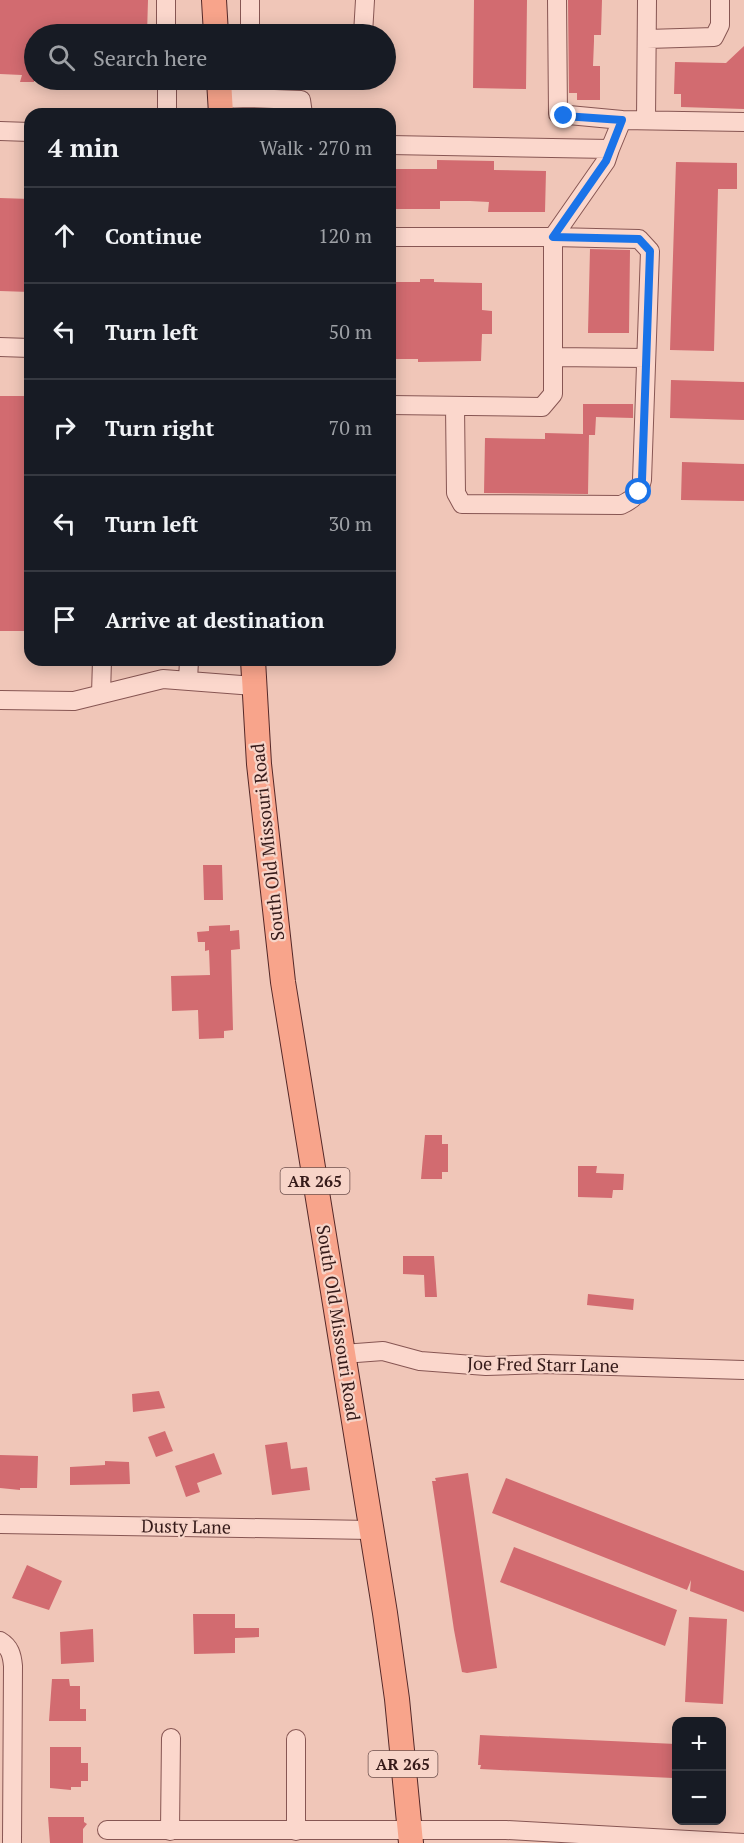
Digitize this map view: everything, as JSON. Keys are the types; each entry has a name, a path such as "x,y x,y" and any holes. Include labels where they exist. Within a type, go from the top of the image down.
{"main road":[{"path":"214,0 215,24"},
{"name":"South Old Missouri Road","path":"253,666 259,764 283,982 397,1699 411,1836"}],"street":[{"path":"166,0 166,24"},
{"path":"250,0 250,24"},
{"path":"363,24 364,0"},
{"path":"557,0 558,114 622,120 744,122"},
{"path":"646,120 647,0"},
{"path":"647,39 714,37 720,26 720,0"},
{"path":"167,90 167,108"},
{"path":"250,90 250,98"},
{"path":"220,98 301,100 302,108"},
{"path":"396,405 542,407 553,394 553,237 606,161 622,120"},
{"path":"0,131 24,132"},
{"path":"396,145 610,149"},
{"path":"396,237 639,239 650,251 642,480 639,492 632,500 621,505 462,504 456,493 455,406"},
{"path":"0,347 24,348"},
{"path":"553,357 646,358"},
{"path":"101,694 102,666"},
{"path":"188,681 189,666"},
{"path":"0,700 74,701 163,679 254,686"},
{"name":"Joe Fred Starr Lane","path":"343,1354 383,1351 420,1361 486,1366 544,1364 744,1370"},
{"name":"Dusty Lane","path":"0,1524 371,1530"},
{"path":"3,1643 12,1654 14,1666 12,1843"},
{"path":"170,1830 171,1738"},
{"path":"296,1739 296,1830"},
{"path":"107,1830 296,1830 411,1836 744,1843"}],"building":[{"path":"0,0 148,0 147,24 24,24 24,82 20,82 22,75 0,74"},
{"path":"474,0 527,0 526,89 473,88"},
{"path":"568,0 602,0 601,35 594,35 593,66 600,66 600,100 577,100 577,93 569,93"},
{"path":"744,46 744,109 681,107 681,94 674,94 675,62 726,63"},
{"path":"437,160 494,161 494,170 546,171 545,212 488,212 489,202 470,201 440,201 440,209 396,209 396,169 437,169"},
{"path":"676,162 737,163 737,189 718,189 714,351 670,350"},
{"path":"0,198 24,199 24,292 0,291"},
{"path":"590,249 630,250 629,333 588,333"},
{"path":"420,279 434,279 434,282 482,283 482,310 492,311 492,334 482,334 481,361 418,362 418,359 396,359 396,282 420,282"},
{"path":"671,380 744,382 744,420 670,418"},
{"path":"0,396 24,396 24,631 0,631"},
{"path":"583,404 633,404 633,418 596,417 595,435 589,435 588,494 484,493 485,438 545,439 545,433 583,434"},
{"path":"682,462 744,464 744,501 681,500"},
{"path":"203,865 222,865 223,900 204,900"},
{"path":"230,925 230,931 239,930 240,949 231,950 233,1030 224,1031 224,1038 199,1039 198,1010 172,1011 171,976 210,975 209,950 205,951 205,942 198,942 197,932 209,931 209,926"},
{"path":"425,1135 442,1135 442,1144 448,1144 448,1172 442,1172 442,1179 421,1179"},
{"path":"578,1166 597,1166 596,1173 624,1174 623,1190 613,1190 612,1198 578,1197"},
{"path":"403,1256 434,1256 437,1297 425,1297 424,1275 403,1274"},
{"path":"588,1294 634,1299 633,1310 587,1305"},
{"path":"159,1391 165,1408 133,1412 132,1394"},
{"path":"165,1431 173,1451 156,1457 148,1437"},
{"path":"287,1442 291,1469 307,1467 310,1490 272,1495 265,1445"},
{"path":"214,1453 222,1474 197,1483 200,1492 186,1497 175,1466"},
{"path":"0,1455 38,1456 37,1488 20,1488 20,1490 0,1488"},
{"path":"105,1461 129,1462 130,1484 70,1485 70,1467 105,1465"},
{"path":"468,1473 497,1668 467,1673 462,1672 454,1630 432,1481 436,1481 435,1478"},
{"path":"506,1478 744,1571 744,1612 690,1591 691,1580 687,1590 492,1513"},
{"path":"514,1547 677,1610 665,1646 500,1582"},
{"path":"27,1565 62,1581 49,1610 12,1598"},
{"path":"193,1614 235,1614 235,1628 259,1628 259,1637 235,1638 235,1653 194,1654"},
{"path":"689,1617 727,1619 723,1704 685,1702"},
{"path":"93,1629 94,1662 61,1664 60,1632"},
{"path":"52,1679 69,1679 70,1686 80,1686 80,1709 86,1709 86,1721 49,1721"},
{"path":"480,1735 672,1744 672,1778 480,1769 481,1765 478,1765"},
{"path":"50,1747 81,1747 81,1763 88,1763 88,1781 81,1781 81,1787 71,1787 71,1790 50,1788"},
{"path":"48,1817 84,1817 84,1822 87,1824 83,1829 83,1843 50,1843"}],"route":[{"path":"564,116 622,120 606,161 553,237 639,239 650,251 642,480 639,492"}]}
